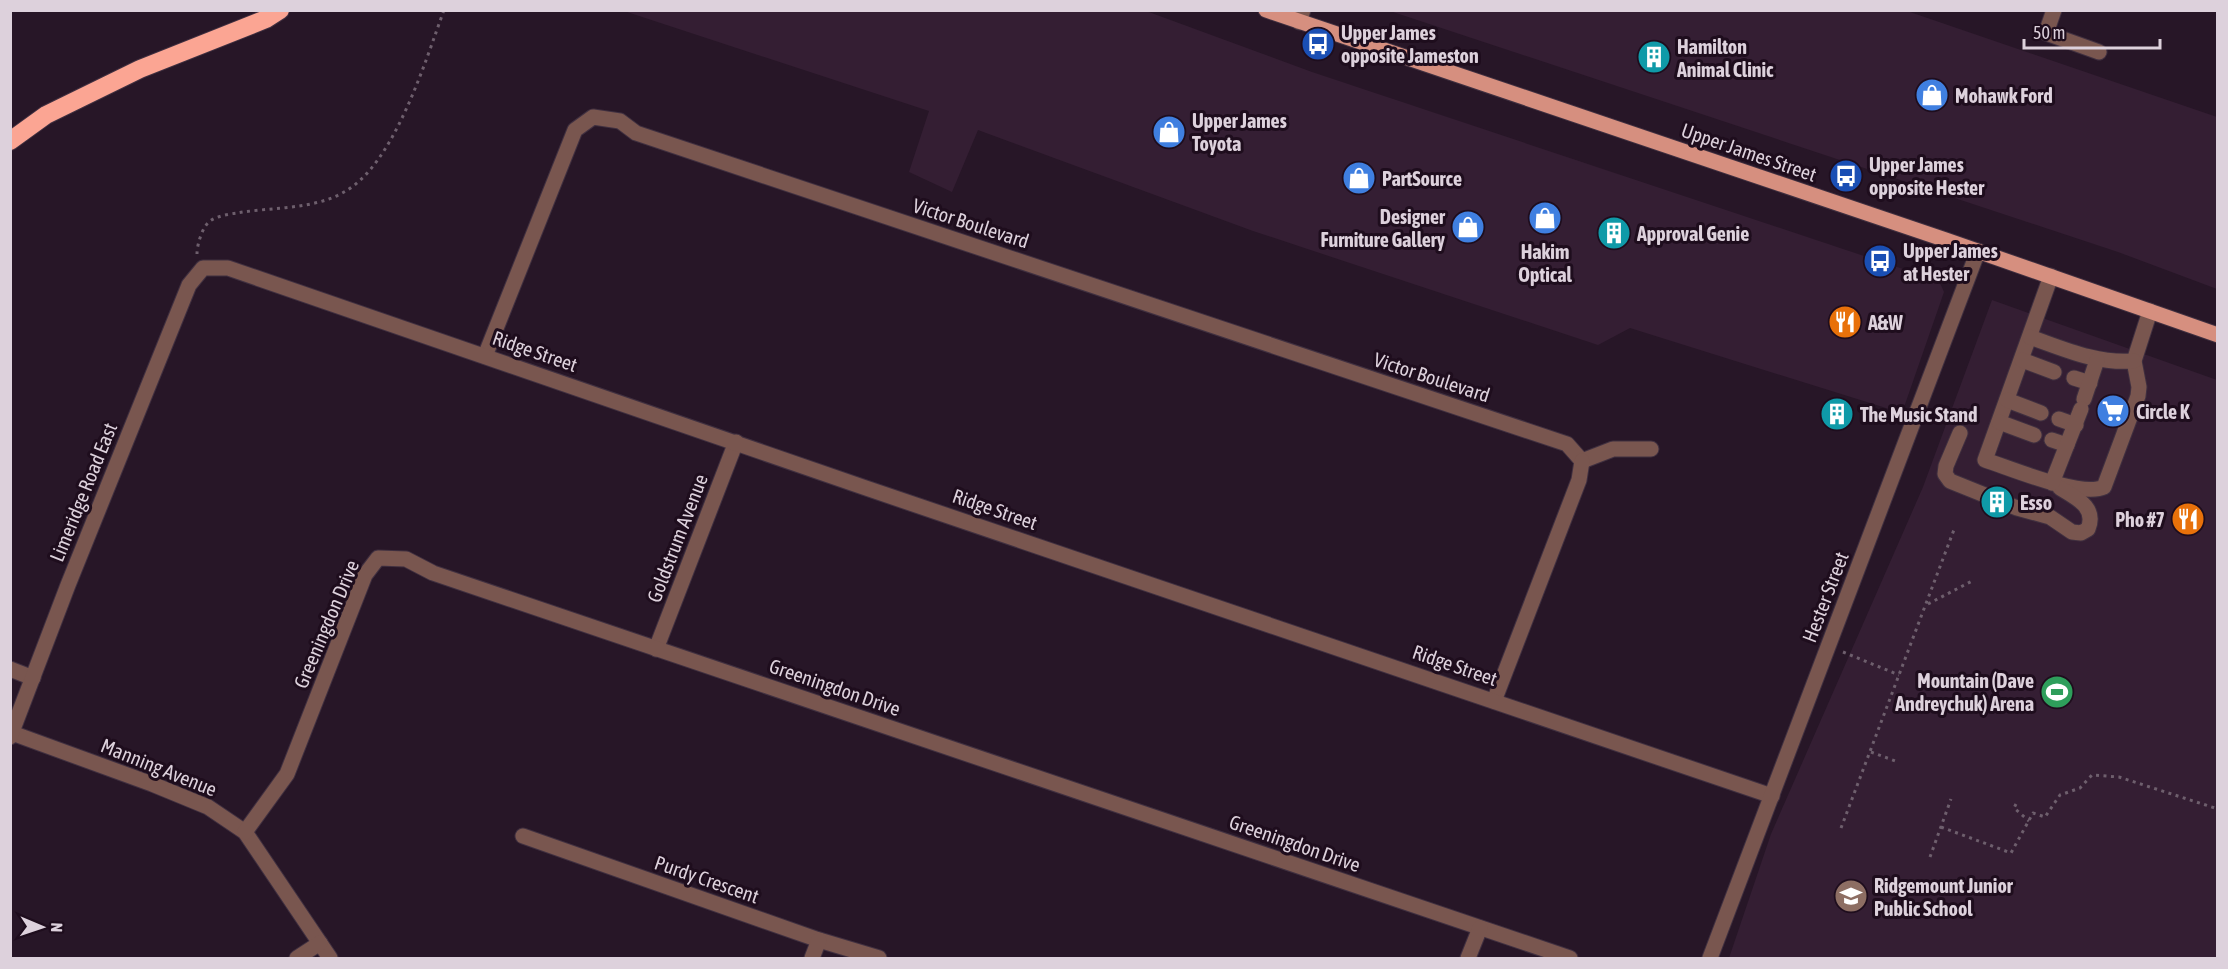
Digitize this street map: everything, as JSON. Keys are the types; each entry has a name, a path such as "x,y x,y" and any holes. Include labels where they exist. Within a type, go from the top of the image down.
{"highway":[{"path":"10,141 46,115 140,69 266,19 280,10"}],"main road":[{"name":"Upper James Street","path":"1266,10 1301,16 2217,335"}],"street":[{"path":"2054,10 2046,33 2099,51"},
{"name":"Victor Boulevard","path":"485,356 576,130 593,117 620,121 636,133 1567,444 1582,461"},
{"name":"Hester Street","path":"1710,958 1978,251"},
{"name":"Ridge Street","path":"203,268 228,267 1772,796"},
{"name":"Limeridge Road East","path":"11,735 189,285 203,268"},
{"path":"2051,276 1985,460 2052,483 2089,490 2104,487 2138,396 2139,387 2134,362 2150,312"},
{"path":"2030,337 2097,360 2115,363 2134,362"},
{"path":"2022,360 2054,372"},
{"path":"2052,483 2076,425 2097,360"},
{"path":"2074,378 2090,383"},
{"path":"2007,400 2041,412"},
{"path":"2059,419 2076,425"},
{"path":"1999,422 2034,435"},
{"path":"1960,433 1946,466 1945,474 1950,481 2017,508 2050,516 2072,532 2081,533 2088,529 2091,522 2090,512 2084,504 2052,483"},
{"path":"2052,441 2067,446"},
{"name":"Goldstrum Avenue","path":"656,649 736,442"},
{"path":"1494,701 1579,480 1582,461 1613,449 1650,449"},
{"name":"Greeningdon Drive","path":"245,832 287,774 365,575 378,558 406,559 434,573 1570,958"},
{"path":"10,669 33,678"},
{"name":"Manning Avenue","path":"11,735 152,784 208,807 245,832 330,958"},
{"name":"Purdy Crescent","path":"523,836 819,940 879,958"},
{"path":"1468,958 1480,928"},
{"path":"812,958 819,940"},
{"path":"297,958 320,943"}],"path":[{"path":"203,268 196,253 201,235 210,221 228,215 301,206 344,193 362,179 394,135 444,10"},
{"path":"1842,828 1955,527"},
{"path":"1926,604 1974,580"},
{"path":"1829,646 1899,675"},
{"path":"1871,752 1898,762"},
{"path":"1941,827 2011,853 2033,813 2046,817 2060,795 2080,788 2092,775 2119,777 2217,809"},
{"path":"1930,857 1951,799"},
{"path":"2016,804 2014,808 2029,821"}],"shaded area":[{"path":"624,11 1146,11 1312,72 1939,281 1944,292 1902,413 1630,328 1598,345 1253,231 978,130 952,192 909,172 929,111"},
{"path":"1390,11 1907,11 2217,117 2217,289 2118,252"},
{"path":"1992,300 2217,380 2217,958 1729,958 1771,834 1923,487"}],"place":[{"name":"Upper James opposite Jameston","path":"1318,44"},
{"name":"Hamilton Animal Clinic","path":"1654,57"},
{"name":"Mohawk Ford","path":"1932,95"},
{"name":"Upper James Toyota","path":"1169,132"},
{"name":"Upper James opposite Hester","path":"1846,176"},
{"name":"PartSource","path":"1359,178"},
{"name":"Hakim Optical","path":"1545,218"},
{"name":"Designer Furniture Gallery","path":"1468,227"},
{"name":"Approval Genie","path":"1614,233"},
{"name":"Upper James at Hester","path":"1880,261"},
{"name":"A&W","path":"1845,322"},
{"name":"Circle K","path":"2113,411"},
{"name":"The Music Stand","path":"1837,414"},
{"name":"Esso","path":"1997,502"},
{"name":"Pho #7","path":"2188,519"},
{"name":"Mountain (Dave Andreychuk) Arena","path":"2057,692"},
{"name":"Ridgemount Junior Public School","path":"1851,896"}]}
